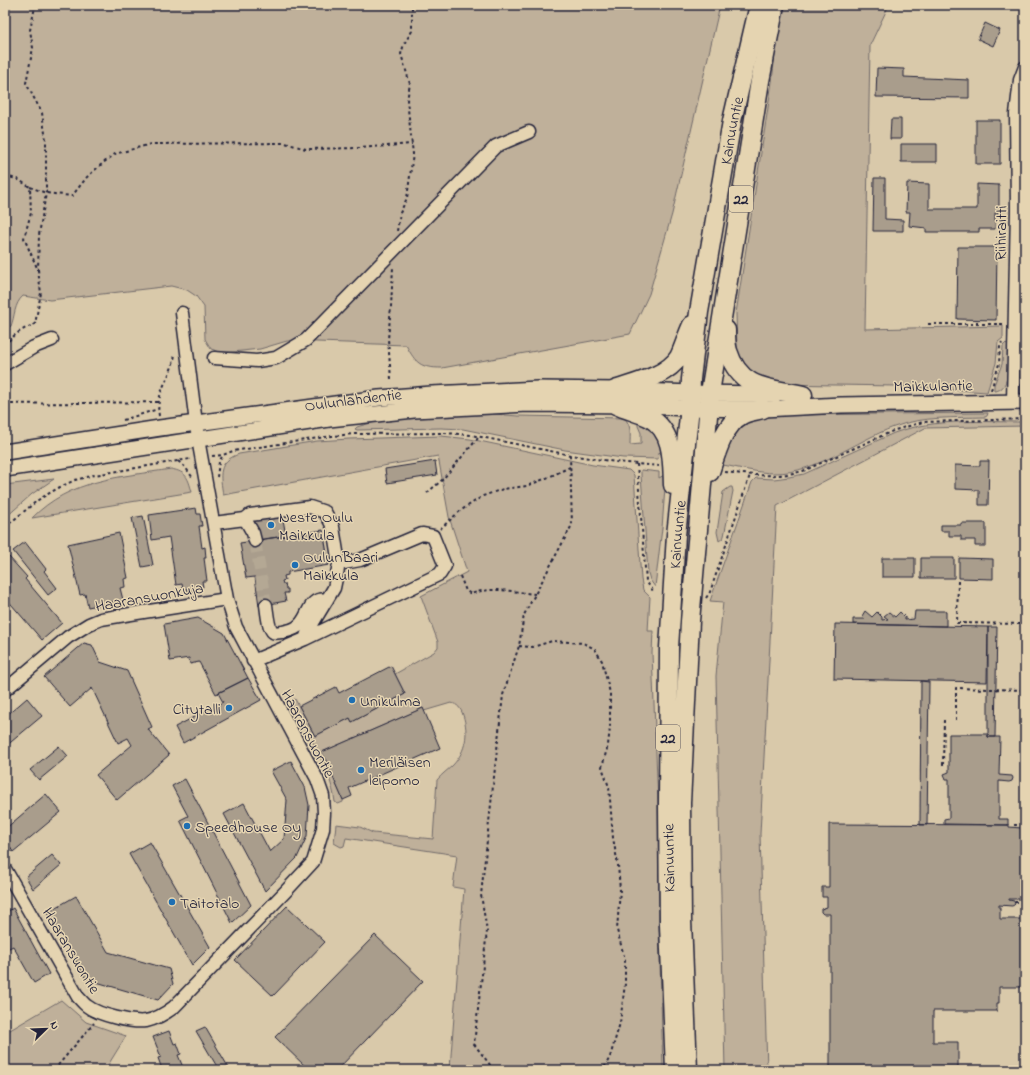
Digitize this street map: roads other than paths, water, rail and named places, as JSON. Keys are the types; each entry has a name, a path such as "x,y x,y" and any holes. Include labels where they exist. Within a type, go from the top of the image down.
{"highway":[{"name":"Kainuuntie","path":"675,1070 669,925 668,796 669,648 676,535 699,312 732,121 759,5"},
{"name":"Kainuuntie","path":"688,1070 682,920 681,803 690,621 710,400 723,309 760,81 775,5"},
{"path":"723,309 728,350 735,367 741,375 751,382 768,388 803,395"},
{"path":"676,535 671,451 665,434 657,423 616,397 667,368 678,357 687,334 699,312"},
{"path":"701,499 717,451 732,423 743,414 763,409"}],"main road":[{"name":"Oulunlahdentie","path":"5,452 196,423 379,398 432,394 538,389 616,397 710,400"},
{"name":"Maikkulantie","path":"710,400 803,395 841,405"},
{"name":"Oulunlahdentie","path":"5,469 329,419 414,410 528,404 616,397"},
{"name":"Maikkulantie","path":"710,400 763,409 944,402 1019,402"}],"street":[{"name":"Riihiraitti","path":"1019,402 1014,340 1021,209 1016,114 1020,80 1025,67"},
{"path":"214,358 257,361 276,358 306,340 496,146 529,132"},
{"name":"Haaransuontie","path":"5,869 78,997 88,1007 98,1012 137,1021 146,1021 157,1018 174,1007 313,862 323,829 323,796 317,779 236,627 227,599 198,439 182,313"},
{"path":"5,364 34,347 52,340"},
{"path":"214,523 245,519 250,515 310,507 325,512 333,527 339,564 334,588 308,631 306,639"},
{"path":"245,519 253,533 255,541"},
{"path":"253,661 306,639 440,574 445,566 433,536 422,534 360,560 339,564"},
{"path":"266,604 270,628 272,632 276,633 297,627 302,622 314,602 320,598 327,600"},
{"name":"Haaransuonkuja","path":"5,690 68,637 89,624 101,619 227,599"}],"tunnel":[{"path":"255,541 266,605"}],"place":[{"name":"Neste Oulu Maikkula","path":"271,525"},
{"name":"OulunBaari Maikkula","path":"295,565"},
{"name":"Unikulma","path":"352,700"},
{"name":"Citytalli","path":"229,708"},
{"name":"Meriläisen leipomo","path":"361,770"},
{"name":"Speedhouse Oy","path":"187,826"},
{"name":"Taitotalo","path":"172,902"}]}
